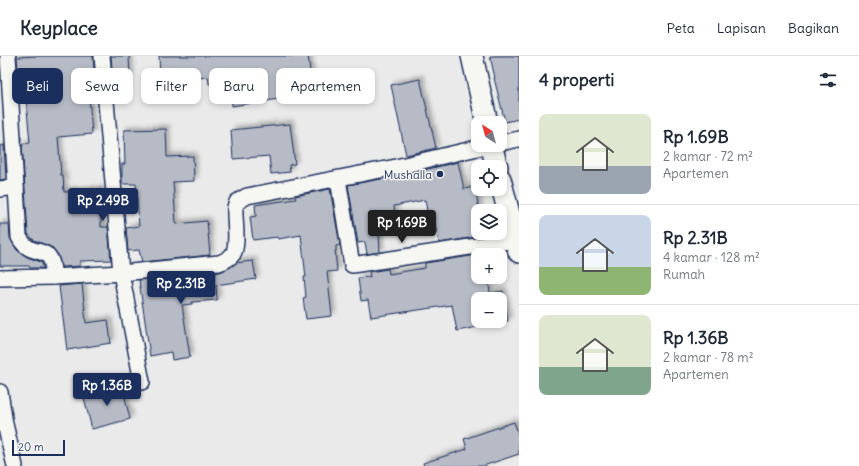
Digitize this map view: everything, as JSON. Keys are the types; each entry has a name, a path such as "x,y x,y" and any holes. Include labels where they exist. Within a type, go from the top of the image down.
{"street":[{"path":"8,56 19,237 27,248 48,255 52,260 53,277"},
{"path":"102,56 121,274 142,382"},
{"path":"472,56 485,116"},
{"path":"507,142 519,139"},
{"path":"0,278 121,274 220,263 228,260 236,248 235,207 237,202 247,196 396,168 471,150"},
{"path":"338,179 352,265 517,246 504,196"},
{"path":"0,190 16,187"},
{"path":"0,392 3,425 15,466"}],"building":[{"path":"93,56 94,68 71,68 71,104 90,104 92,134 58,137 61,175 63,175 64,192 100,190 101,227 108,227 111,260 80,261 80,266 61,267 58,255 53,248 34,240 28,234 22,144 30,143 26,104 63,104 63,68 18,68 17,57"},
{"path":"111,56 129,56 130,68 112,68"},
{"path":"159,56 308,56 310,68 276,68 276,99 268,101 268,68 209,68 209,84 208,77 201,78 201,68 160,68"},
{"path":"490,56 519,56 519,119 507,122 507,116 504,116"},
{"path":"420,79 436,148 406,155 391,85"},
{"path":"232,104 246,104 232,106"},
{"path":"290,124 295,164 289,165 290,172 271,174 269,156 233,159 231,130"},
{"path":"166,129 167,157 193,156 194,181 173,182 176,224 207,221 210,255 142,262 139,250 128,251 126,228 139,226 136,184 122,184 122,164 125,164 124,130"},
{"path":"4,145 6,179 0,180 0,146"},
{"path":"458,162 464,189 471,188 471,196 477,196 478,204 471,204 471,238 439,243 433,215 428,216 425,200 394,206 396,232 379,234 380,252 367,254 365,242 358,243 348,185 398,176"},
{"path":"330,189 340,245 336,246 335,251 337,271 327,272 332,316 306,319 303,298 306,297 304,277 306,277 301,235 278,239 277,237 253,240 250,217 256,216 255,205 296,199 295,196"},
{"path":"0,224 9,224 10,238 17,250 27,257 41,262 44,268 30,268 29,266 0,266"},
{"path":"471,256 471,284 489,284 490,292 471,292 471,328 472,328 457,331 452,305 371,317 368,300 361,301 358,278 370,277 369,272 388,269 389,274 425,268 425,263"},
{"path":"253,261 256,279 216,285 217,300 192,302 192,304 182,305 190,357 172,360 171,352 150,356 139,280 220,272 236,263"},
{"path":"82,284 86,323 108,320 111,343 67,350 59,286"},
{"path":"122,385 130,419 92,429 83,394"},
{"path":"514,422 519,436 519,454 483,466 424,466 423,463 467,449 464,439"}],"place":[{"name":"Mushalla","path":"440,174"}]}
